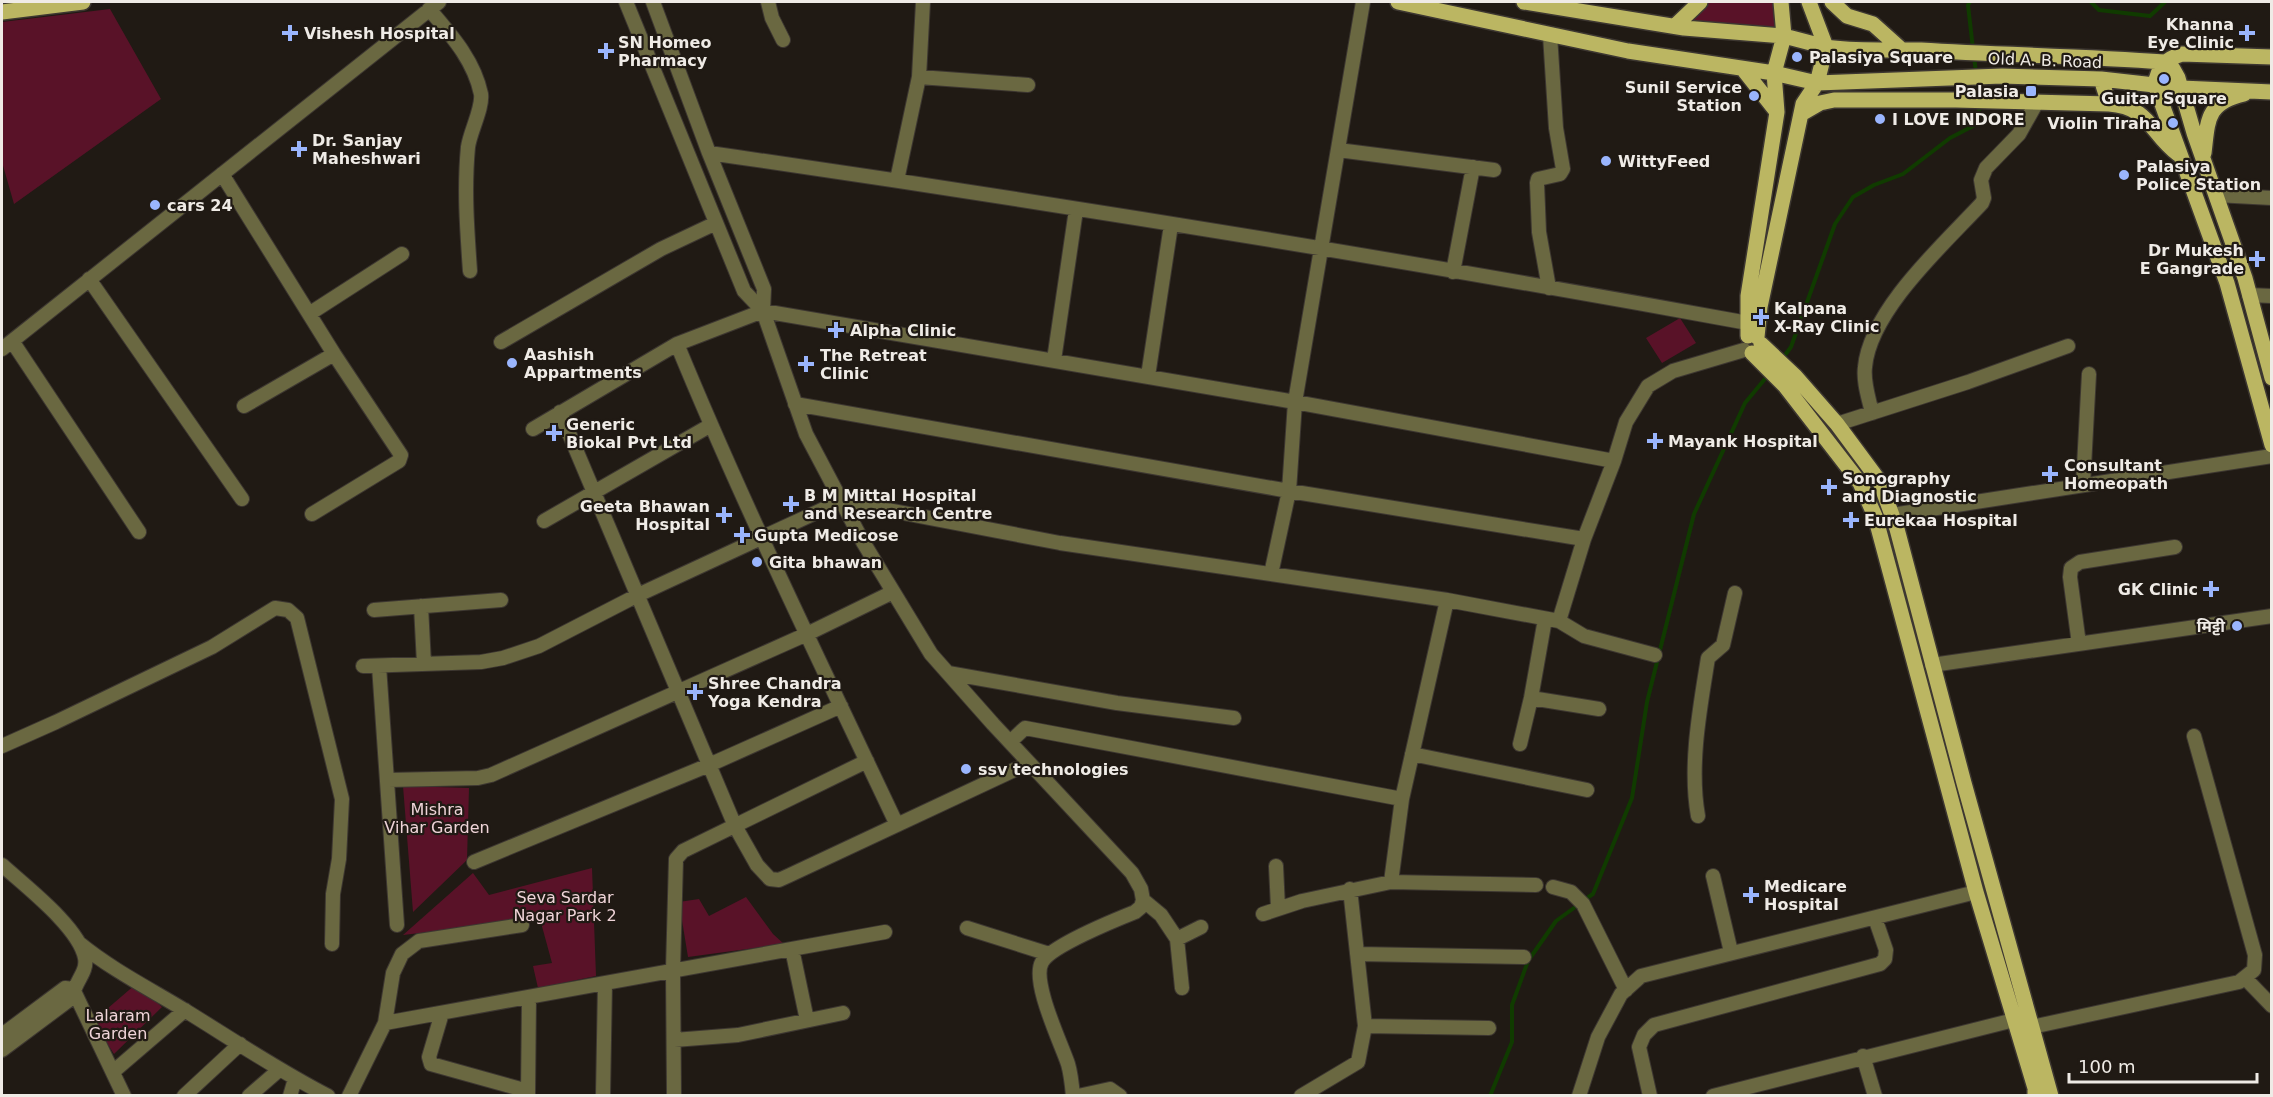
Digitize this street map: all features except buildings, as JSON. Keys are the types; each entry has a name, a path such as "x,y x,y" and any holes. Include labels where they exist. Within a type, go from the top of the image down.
{"main road":[{"path":"2,12 83,2"},
{"path":"1398,2 1628,51 1774,73"},
{"path":"1524,2 1675,26 1784,36"},
{"path":"1675,26 1700,2"},
{"path":"1781,2 1784,36 1774,73 1777,112 1748,296 1756,345 1790,381 1837,424 1880,482 1892,515 2051,1095"},
{"path":"1756,345 1760,307 1803,104 1817,83 1826,47 1809,2"},
{"path":"1833,2 1847,16 1873,24 1902,50"},
{"name":"Old A. B. Road","path":"1784,36 1848,51 1902,50 2088,56 2164,62 2170,57 2182,54 2271,57"},
{"path":"2088,56 2116,49 2182,54"},
{"path":"2271,378 2245,278 2181,88 2173,69 2164,62 2157,71 2155,85 2227,283 2271,445"},
{"path":"1743,69 1777,112"},
{"name":"Old A. B. Road","path":"1774,73 1817,83 2002,76 2102,79 2181,88 2265,92"},
{"path":"1956,100 1961,76"},
{"path":"2102,79 2109,104"},
{"path":"2203,156 2210,113 2216,105 2226,98 2265,92"},
{"path":"1801,114 1820,103 1834,100 1992,100 2109,104 2127,107 2142,114 2167,143 2181,155"},
{"path":"1790,381 1860,483 1875,516 1976,892 2035,1088 2035,1095"}],"street":[{"path":"626,2 744,291 763,311"},
{"path":"653,2 709,153 764,289 763,311 806,434 841,501 931,654 1132,873 1141,889 1143,900 1141,907 1135,912 1048,954 1041,963 1040,981 1053,1028 1067,1063 1073,1095"},
{"path":"768,2 772,18 783,40"},
{"path":"897,180 919,77 923,2"},
{"path":"1271,574 1289,491 1295,402 1363,2"},
{"path":"139,532 7,345 434,5 474,70 482,97 468,145 465,202 470,271"},
{"path":"1549,288 1539,232 1537,183 1538,179 1560,174 1563,169 1556,128 1550,35"},
{"path":"919,77 1028,86"},
{"path":"1872,413 1865,366 1875,334 1923,264 1982,203 1984,198 1981,180 1986,168 2019,134 2037,102"},
{"path":"1338,150 1494,170"},
{"path":"709,153 897,180 1549,288 1756,345"},
{"path":"1454,272 1473,167"},
{"path":"222,174 334,354 401,456 399,461 312,514"},
{"path":"2216,195 2271,198"},
{"path":"1054,360 1076,210"},
{"path":"501,342 661,249 716,223"},
{"path":"1148,376 1170,225"},
{"path":"309,314 402,254"},
{"path":"89,279 242,499"},
{"path":"2249,295 2271,296"},
{"path":"533,429 677,344 763,311 1148,376 1614,461"},
{"path":"677,344 762,539 897,825"},
{"path":"1520,744 1552,620 1614,461 1626,422 1648,386 1673,371 1756,345"},
{"path":"1837,424 2017,366 2068,346"},
{"path":"244,406 334,354"},
{"path":"2083,485 2089,374"},
{"path":"795,404 1289,491 1584,539"},
{"path":"560,412 735,826 757,866 770,879 779,880 1029,763"},
{"path":"544,521 711,425"},
{"path":"1892,515 2271,456"},
{"path":"363,666 481,662 539,646 638,595 841,501 1060,543 1447,600 1552,620 1584,636 1655,655"},
{"path":"2079,644 2070,577 2071,568 2080,562 2175,547"},
{"path":"388,780 478,778 491,775 807,634 893,592"},
{"path":"1698,816 1696,802 1697,725 1708,658 1723,645 1734,593"},
{"path":"374,610 501,600"},
{"path":"1391,882 1402,800 1447,600"},
{"path":"421,606 424,664"},
{"path":"2,746 212,647 275,608 288,610 297,618 342,799 339,859 333,894 333,944"},
{"path":"1932,665 2271,616"},
{"path":"379,666 397,925"},
{"path":"948,673 1117,703 1234,718"},
{"path":"1531,698 1599,709"},
{"path":"474,862 709,765 841,705"},
{"path":"1010,742 1025,729 1402,800"},
{"path":"2032,1027 2239,982 2254,970 2255,955 2194,736"},
{"path":"1412,754 1587,790"},
{"path":"674,1095 673,970 676,859 683,851 867,761"},
{"path":"2,865 57,915 79,943 100,961 185,1010 279,1070 328,1095"},
{"path":"1276,866 1278,908"},
{"path":"1713,876 1731,952"},
{"path":"1263,914 1350,889 1391,882 1536,885"},
{"path":"1553,887 1571,892 1580,900 1626,990"},
{"path":"1301,1095 1358,1062 1365,1026 1350,889"},
{"path":"1579,1095 1598,1037 1622,994 1641,976 1976,892"},
{"path":"1143,900 1161,915 1177,939 1182,988"},
{"path":"1650,1095 1639,1047 1644,1035 1654,1024 1880,964 1885,959 1886,950 1875,918"},
{"path":"349,1095 385,1023 393,974 402,954 419,941 522,925"},
{"path":"1177,939 1201,927"},
{"path":"967,928 1048,954"},
{"path":"385,1023 885,932"},
{"path":"2,1050 73,997 73,989 85,970 86,959 79,943"},
{"path":"792,949 807,1020"},
{"path":"1357,954 1524,957"},
{"path":"2245,978 2271,1006"},
{"path":"603,1095 605,983"},
{"path":"2,1035 65,988 73,989"},
{"path":"73,989 124,1095"},
{"path":"442,1013 429,1057 431,1064 528,1093 529,997"},
{"path":"114,1071 185,1010"},
{"path":"674,1040 738,1035 843,1013"},
{"path":"1713,1095 1731,1093 1863,1056 2014,1020"},
{"path":"1365,1026 1489,1028"},
{"path":"184,1095 240,1044"},
{"path":"1863,1056 1875,1095"},
{"path":"249,1095 279,1070"},
{"path":"290,1095 295,1079"},
{"path":"1078,1095 1110,1089 1120,1095"}],"green space":[{"path":"1700,2 1781,2 1784,36 1684,28"},
{"path":"110,9 161,99 14,204 2,162 2,22"},
{"path":"1680,318 1696,343 1662,363 1646,338"},
{"name":"Mishra Vihar Garden","path":"403,786 469,788 467,860 413,912"},
{"name":"Seva Sardar Nagar Park 2","path":"592,868 596,976 538,988 533,966 552,963 540,919 403,935 473,873 489,895"},
{"path":"746,897 773,934 784,944 688,957 679,902 699,899 709,916"},
{"name":"Lalaram Garden","path":"136,984 162,1007 114,1054 93,1021"}],"waterway":[{"path":"1970,2 1968,5 1973,49"},
{"path":"2091,2 2099,10 2150,16 2165,2"},
{"path":"1974,56 1976,73"},
{"path":"1977,80 1979,97"},
{"path":"1782,359 1791,347 1835,224 1853,197 1874,185 1903,174 1950,138 1977,124 1980,104"},
{"path":"1584,900 1593,894 1632,798 1647,702 1694,514 1745,403 1769,374"},
{"path":"1490,1096 1512,1042 1512,1005 1528,961 1556,921 1578,905"}],"place":[{"name":"Vishesh Hospital","path":"290,33"},
{"name":"Khanna Eye Clinic","path":"2247,33"},
{"name":"SN Homeo Pharmacy","path":"606,51"},
{"name":"Palasiya Square","path":"1797,57"},
{"name":"Guitar Square","path":"2164,79"},
{"name":"Palasia","path":"2031,91"},
{"name":"Sunil Service Station","path":"1754,96"},
{"name":"I LOVE INDORE","path":"1880,119"},
{"name":"Violin Tiraha","path":"2173,123"},
{"name":"Dr. Sanjay Maheshwari","path":"299,149"},
{"name":"WittyFeed","path":"1606,161"},
{"name":"Palasiya Police Station","path":"2124,175"},
{"name":"cars 24","path":"155,205"},
{"name":"Dr Mukesh E Gangrade","path":"2257,259"},
{"name":"Kalpana X-Ray Clinic","path":"1761,317"},
{"name":"Alpha Clinic","path":"836,330"},
{"name":"Aashish Appartments","path":"512,363"},
{"name":"The Retreat Clinic","path":"806,364"},
{"name":"Generic Biokal Pvt Ltd","path":"554,433"},
{"name":"Mayank Hospital","path":"1655,441"},
{"name":"Consultant Homeopath","path":"2050,474"},
{"name":"Sonography and Diagnostic","path":"1829,487"},
{"name":"B M Mittal Hospital and Research Centre","path":"791,504"},
{"name":"Geeta Bhawan Hospital","path":"724,515"},
{"name":"Eurekaa Hospital","path":"1851,520"},
{"name":"Gupta Medicose","path":"742,535"},
{"name":"Gita bhawan","path":"757,562"},
{"name":"GK Clinic","path":"2211,589"},
{"name":"मिट्टी","path":"2237,626"},
{"name":"Shree Chandra Yoga Kendra","path":"695,692"},
{"name":"ssv technologies","path":"966,769"},
{"name":"Medicare Hospital","path":"1751,895"}]}
